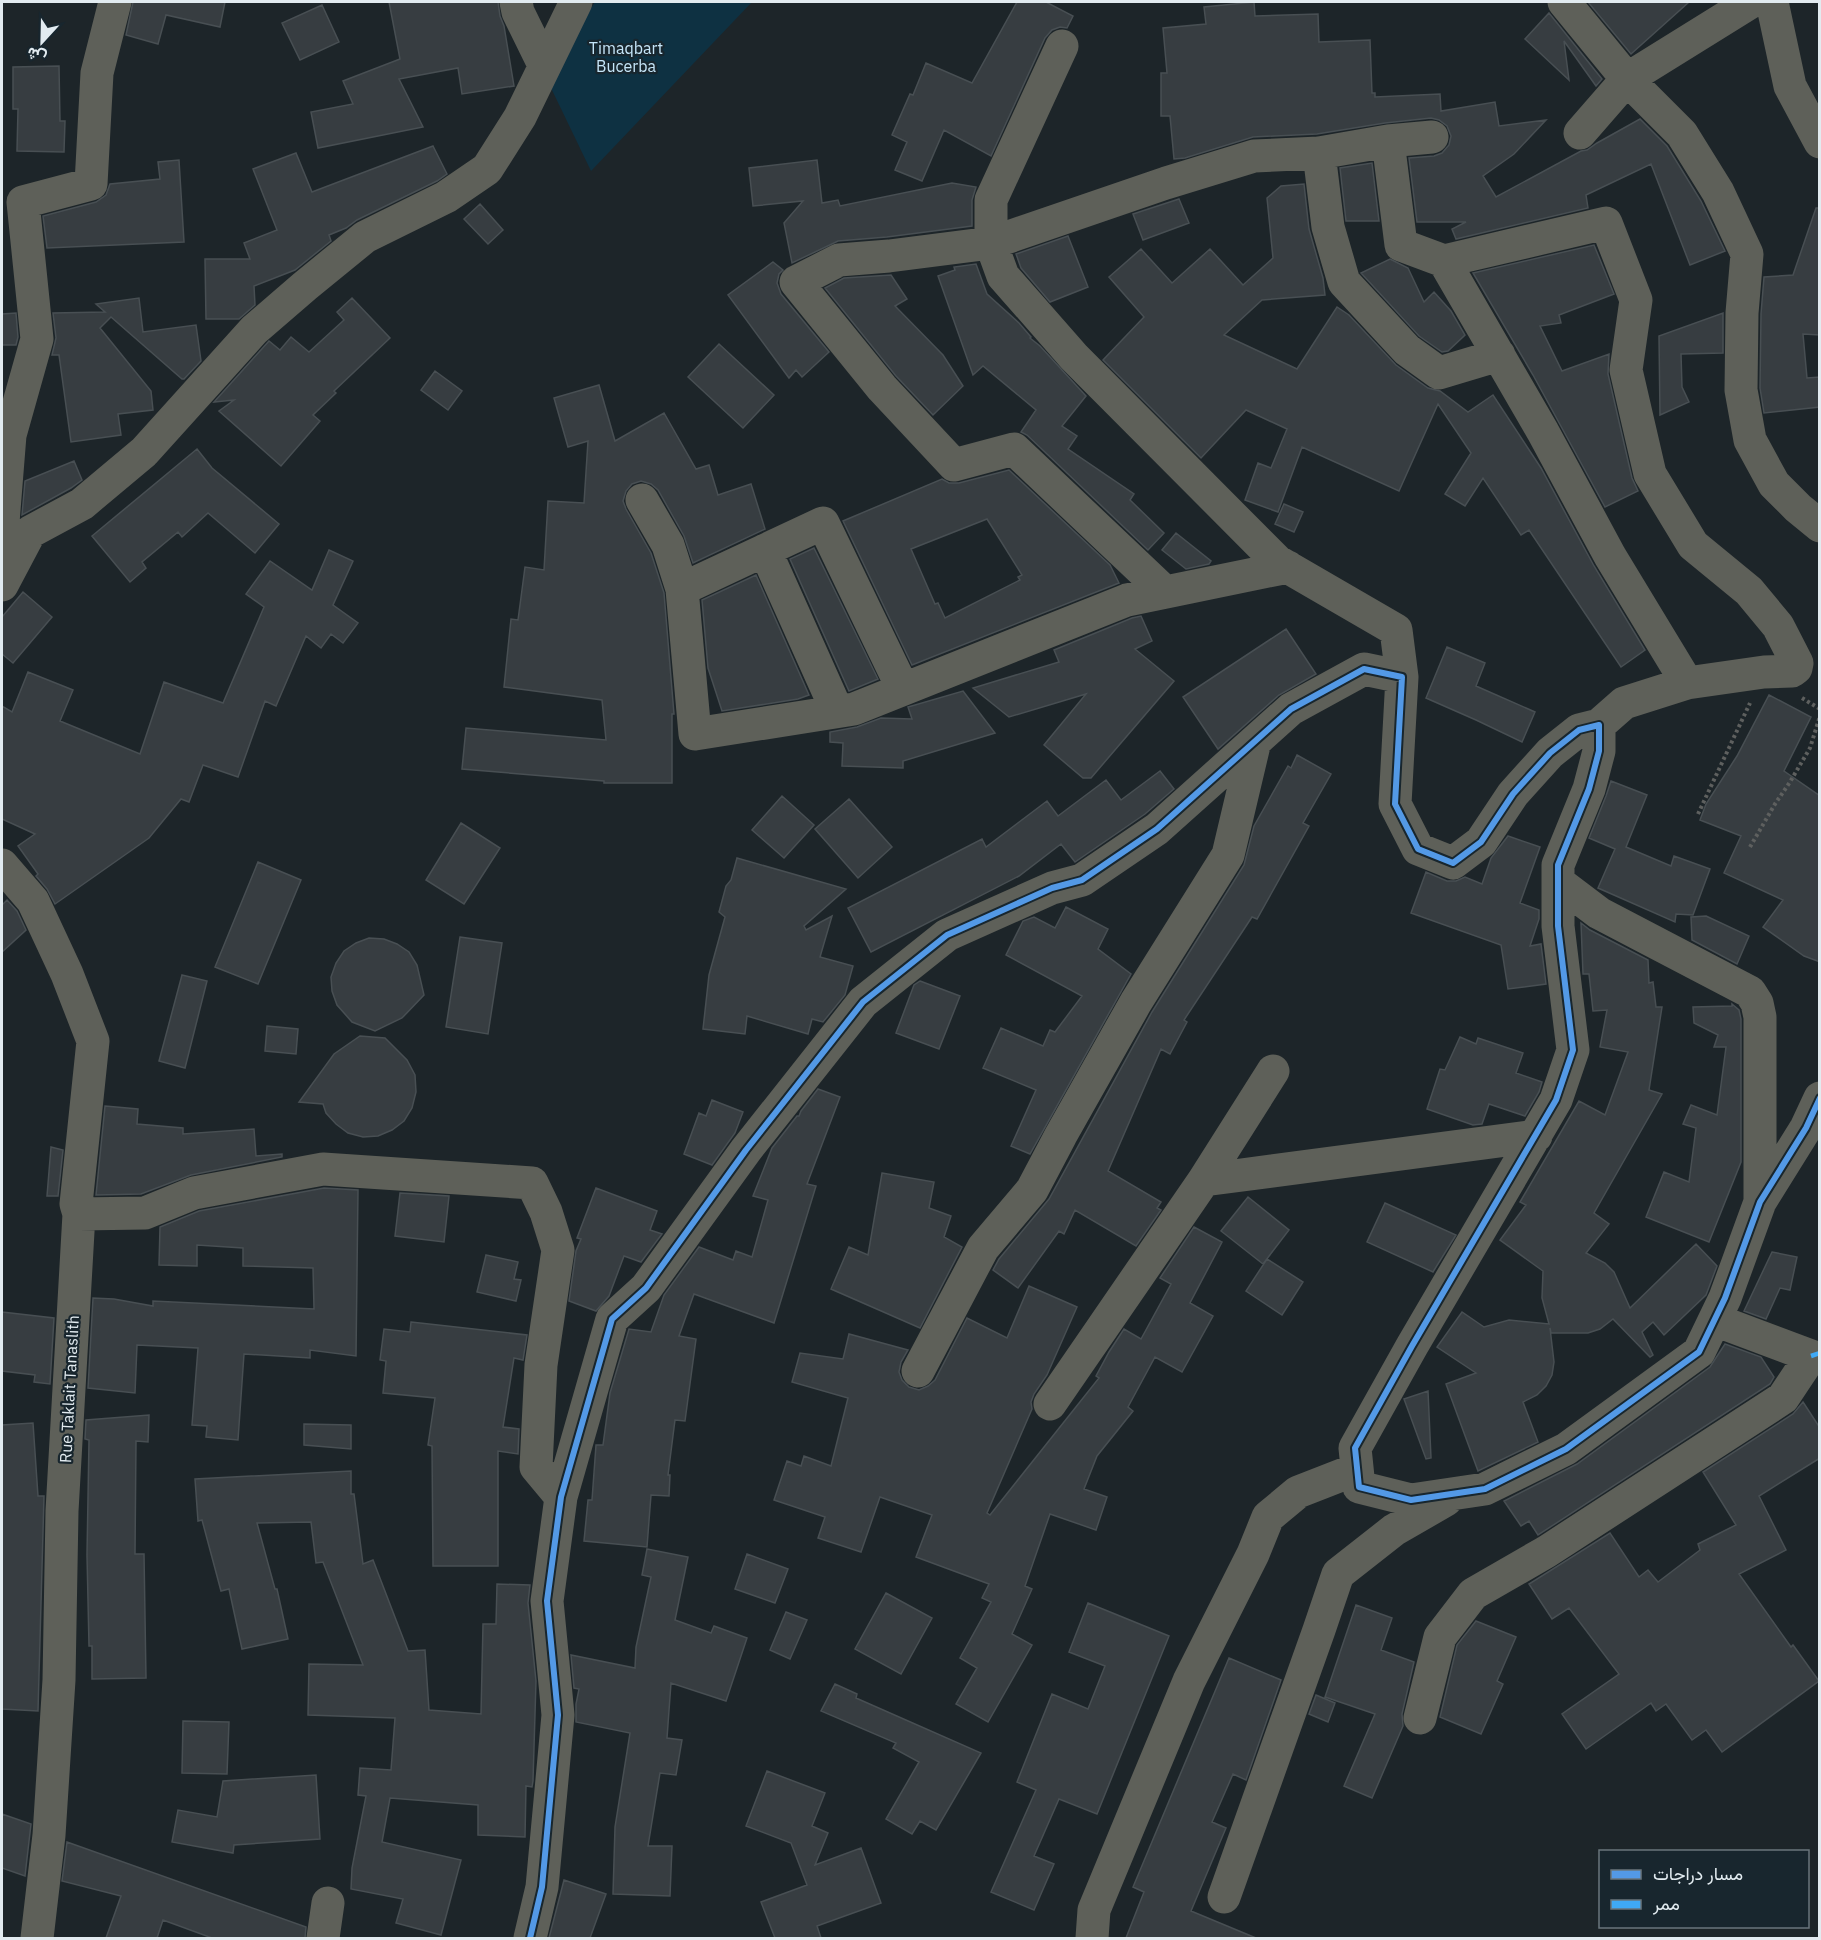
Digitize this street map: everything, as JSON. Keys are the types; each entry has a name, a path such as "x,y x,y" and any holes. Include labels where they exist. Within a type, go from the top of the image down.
{"street":[{"path":"2,535 10,435 37,339 23,202 91,184 97,73 115,2"},
{"path":"516,2 518,12 544,66"},
{"path":"3,583 30,532 82,504 144,452 254,330 305,286 365,237 446,197 487,169 520,117 576,2"},
{"path":"1564,2 1627,79 1682,134 1718,192 1747,254 1742,314 1741,390 1750,440 1774,484 1820,526"},
{"path":"1580,133 1627,79 1752,2"},
{"path":"1772,2 1790,86 1820,142"},
{"path":"1062,46 990,200 991,243 1003,276 1074,357 1277,561 1396,630 1402,676 1395,804 1418,849 1453,863 1481,842 1513,794 1550,753 1579,730 1599,725 1624,703 1687,683 1764,672 1792,671 1796,668 1797,663 1778,626 1749,591 1693,545 1650,474 1626,370 1636,300 1605,223 1444,261 1401,245 1388,141"},
{"path":"1165,592 1014,449 954,465 882,388 796,282 839,260 991,243 1166,183 1254,156 1320,153 1388,141 1432,137"},
{"path":"1320,153 1328,227 1344,282 1407,350 1439,373 1498,355"},
{"path":"1444,261 1543,432 1610,555 1687,683"},
{"path":"642,500 668,545 682,590 695,734 854,709 1127,600 1288,567"},
{"path":"682,590 823,523 903,689"},
{"path":"2,547 3,583"},
{"path":"765,550 837,711"},
{"path":"530,1938 542,1887 558,1715 548,1601 561,1497 612,1319 646,1288 746,1150 863,1002 947,935 1052,888 1082,880 1157,829 1291,709 1364,669 1402,676"},
{"path":"1599,725 1599,751 1589,789 1558,865 1558,926 1573,1050 1556,1100 1355,1448 1359,1487 1411,1500 1485,1489 1566,1449 1699,1352 1725,1298 1760,1202 1806,1128 1820,1098"},
{"path":"918,1371 983,1248 1032,1190 1136,1002 1228,855 1256,741"},
{"name":"Rue Taklait Tanaslith","path":"2,865 33,901 67,974 93,1041 76,1204 79,1214 62,1511 59,1680 49,1835 37,1938"},
{"path":"1558,882 1599,913 1750,992 1757,1003 1760,1017 1760,1202"},
{"path":"1050,1404 1204,1180 1273,1071"},
{"path":"1204,1180 1536,1136"},
{"path":"79,1214 145,1213 194,1193 322,1169 532,1183 546,1212 558,1250 541,1365 536,1467 561,1497"},
{"path":"1420,1718 1440,1637 1473,1594 1546,1552 1783,1398 1811,1356 1715,1320"},
{"path":"1092,1938 1094,1910 1189,1681 1253,1554 1268,1517 1298,1492 1357,1469"},
{"path":"1224,1897 1338,1574 1394,1530 1458,1493"},
{"path":"323,1938 328,1903"}],"path":[{"path":"1698,814 1764,672"},
{"path":"1750,847 1810,748 1820,716"}],"green space":[{"name":"Timaqbart Bucerba","path":"595,2 752,2 591,171 551,88 584,19"}],"building":[{"path":"133,2 225,2 220,27 166,15 158,44 126,35"},
{"path":"389,2 498,2 514,86 462,94 458,68 399,79 423,127 318,148 311,112 353,104 343,81 400,59"},
{"path":"1017,2 1046,2 1073,16 1067,28 1060,27 1052,30 1045,38 991,156 944,130 922,181 895,170 907,142 892,135 910,94 913,95 926,63 972,83"},
{"path":"1254,2 1255,16 1318,14 1319,42 1370,40 1372,93 1375,93 1375,97 1440,94 1441,111 1495,102 1499,126 1546,120 1514,154 1483,176 1496,197 1581,151 1587,150 1640,119 1667,146 1701,201 1725,251 1690,265 1651,164 1586,195 1588,208 1456,239 1452,229 1466,222 1417,222 1409,158 1442,153 1449,145 1451,136 1447,126 1431,118 1317,134 1253,137 1185,158 1174,159 1170,116 1161,116 1161,73 1167,73 1163,28 1206,24 1204,7"},
{"path":"1588,2 1689,2 1631,54"},
{"path":"322,5 339,42 300,60 282,23"},
{"path":"1549,13 1602,79 1596,86 1564,41 1569,80 1525,39"},
{"path":"59,66 60,121 65,121 64,152 17,151 18,109 13,109 13,67"},
{"path":"433,146 447,174 329,235 331,241 295,270 254,286 255,305 239,319 206,319 205,259 250,259 244,243 277,230 253,169 296,153 312,192"},
{"path":"179,160 184,242 47,248 43,216 96,202 106,195 110,184 160,179 158,162"},
{"path":"817,160 822,203 838,200 840,206 952,183 976,187 972,200 972,226 838,241 792,263 784,223 803,201 753,206 749,168"},
{"path":"1372,163 1379,221 1346,221 1340,168"},
{"path":"1304,184 1309,229 1323,278 1325,295 1262,300 1224,335 1297,369 1337,307 1349,315 1396,365 1428,388 1440,391 1468,412 1493,395 1541,468 1594,566 1645,650 1621,667 1529,530 1521,535 1483,478 1465,506 1445,494 1471,453 1438,404 1399,491 1302,447 1278,512 1245,500 1258,463 1271,468 1287,429 1246,410 1201,458 1103,360 1144,317 1109,277 1141,249 1172,283 1210,249 1243,285 1273,258 1267,198 1281,186"},
{"path":"1179,199 1189,223 1143,240 1133,214"},
{"path":"480,204 503,230 488,244 464,219"},
{"path":"1816,208 1820,208 1820,335 1803,334 1807,378 1820,377 1820,407 1764,413 1760,388 1764,277 1793,275"},
{"path":"1068,236 1088,287 1050,302 1021,268 1016,254"},
{"path":"1594,245 1614,294 1559,315 1561,323 1540,326 1562,371 1609,354 1608,374 1632,478 1638,491 1605,507 1533,375 1473,273"},
{"path":"1390,259 1408,268 1424,302 1434,292 1451,311 1465,335 1448,351 1442,352 1419,336 1361,273"},
{"path":"773,262 783,270 779,274 777,283 781,294 829,352 802,377 796,370 789,378 728,295"},
{"path":"976,264 987,294 1019,323 1030,338 1086,396 1062,426 1077,436 1068,449 1134,494 1130,500 1164,533 1148,550 1027,435 1021,432 1036,410 983,366 973,375 938,276 955,270 954,267"},
{"path":"891,275 907,299 895,306 943,355 963,386 933,415 896,376 825,288 844,278"},
{"path":"139,298 143,332 196,325 201,361 182,379 111,317 100,328 151,391 153,410 118,414 121,435 71,442 59,355 52,355 56,338 53,313 105,312 96,304"},
{"path":"352,298 390,338 334,391 336,393 313,415 320,421 281,466 219,411 234,400 214,402 269,341 280,350 291,337 309,352 344,320 337,312"},
{"path":"16,313 18,337 16,345 2,345 2,314"},
{"path":"1723,313 1723,353 1681,354 1682,387 1689,402 1660,415 1659,336"},
{"path":"719,344 774,395 743,428 688,377"},
{"path":"435,371 462,391 448,410 421,390"},
{"path":"599,385 615,441 664,413 696,469 709,465 718,495 751,484 765,529 693,563 684,536 658,490 651,484 641,481 632,484 626,491 623,501 651,553 664,593 674,714 672,714 672,783 604,783 604,781 462,769 466,728 606,740 602,700 504,687 511,619 518,620 525,567 544,570 548,501 584,503 588,441 568,447 554,398"},
{"path":"197,449 212,468 279,524 255,553 208,513 182,537 178,532 142,562 146,568 130,582 92,536"},
{"path":"74,461 82,480 22,515 25,481"},
{"path":"1009,470 1110,565 1119,583 912,665 843,521 942,479 949,483 959,483","holes":["987,519 1022,575 1018,577 1020,580 945,618 938,603 935,604 911,549"]},
{"path":"1284,504 1303,512 1294,532 1275,524"},
{"path":"1176,533 1211,561 1209,564 1186,569 1162,550"},
{"path":"814,548 878,679 849,691 790,559"},
{"path":"329,550 353,561 333,605 358,623 343,643 331,634 321,648 306,636 276,706 265,701 238,777 203,765 189,802 181,799 149,838 55,904 47,889 36,876 38,874 18,846 35,834 2,819 2,706 12,712 28,672 73,690 60,721 140,754 164,682 223,703 264,607 246,594 270,561 312,590"},
{"path":"756,575 809,695 798,699 722,711 708,668 702,600"},
{"path":"23,592 52,617 13,663 2,654 2,617"},
{"path":"1141,616 1152,641 1135,649 1174,681 1091,778 1083,778 1044,745 1086,694 1009,717 973,688 1059,662 1054,650"},
{"path":"1286,629 1316,674 1279,695 1218,749 1183,697"},
{"path":"1447,647 1485,663 1476,686 1535,712 1522,742 1426,698"},
{"path":"963,691 995,733 903,761 903,768 842,766 843,743 830,742 830,732 857,727 881,718 912,719 908,707"},
{"path":"1769,695 1811,717 1784,771 1820,796 1820,962 1804,956 1763,927 1783,900 1724,873 1741,836 1700,820 1706,804 1737,756"},
{"path":"1297,755 1331,774 1303,823 1309,826 1257,919 1252,917 1184,1020 1187,1022 1170,1054 1161,1049 1108,1171 1161,1202 1157,1208 1161,1210 1136,1246 1075,1210 1064,1234 1059,1231 1018,1288 993,1270 999,1259 1049,1199 1152,1012 1244,865 1254,826 1288,766 1291,768"},
{"path":"1160,771 1174,789 1145,814 1075,862 1061,844 1019,876 871,952 848,908 982,839 986,847 1047,801 1058,816 1106,780 1121,800"},
{"path":"1611,781 1647,795 1626,847 1671,866 1674,856 1710,869 1693,915 1676,914 1675,922 1598,888 1615,849 1589,838"},
{"path":"782,796 814,825 784,858 752,830"},
{"path":"849,799 892,847 858,878 815,829"},
{"path":"461,823 500,848 464,904 426,880"},
{"path":"1508,836 1540,847 1520,903 1539,910 1539,919 1530,946 1541,944 1546,984 1508,989 1501,945 1411,913 1426,872 1447,881 1456,881 1465,877 1482,884 1491,858"},
{"path":"737,858 846,889 804,926 806,930 832,916 820,957 853,966 845,995 823,1022 812,1019 808,1034 747,1016 745,1034 703,1029 709,975 725,917 719,912"},
{"path":"258,862 301,880 258,984 215,967"},
{"path":"7,900 17,911 26,930 2,952 2,905"},
{"path":"1066,907 1108,929 1098,949 1131,974 1030,1154 1011,1146 1036,1090 983,1068 1001,1028 1043,1046 1050,1030 1055,1032 1082,996 1006,955 1023,921 1034,917 1055,928"},
{"path":"1706,916 1749,936 1737,964 1692,940 1691,917"},
{"path":"1581,923 1648,960 1649,983 1653,982 1656,1007 1662,1007 1649,1090 1662,1094 1594,1213 1609,1224 1586,1253 1605,1263 1614,1272 1630,1308 1696,1244 1717,1266 1706,1295 1664,1335 1653,1322 1642,1332 1653,1355 1650,1357 1613,1319 1600,1329 1588,1333 1551,1333 1550,1328 1554,1362 1552,1375 1537,1395 1523,1402 1538,1442 1478,1471 1446,1384 1476,1373 1437,1347 1462,1312 1484,1327 1509,1320 1549,1324 1542,1298 1543,1271 1500,1240 1526,1205 1520,1202 1579,1101 1605,1115 1628,1052 1600,1047 1607,1010 1593,1011 1589,974 1583,974"},
{"path":"460,937 502,943 488,1034 446,1027"},
{"path":"369,938 384,939 409,952 417,965 424,995 402,1018 375,1031 352,1022 337,1005 332,991 331,977 344,951"},
{"path":"182,975 207,981 185,1068 159,1061"},
{"path":"920,981 960,996 939,1049 896,1033 914,985"},
{"path":"1732,1004 1739,1010 1741,1019 1741,1162 1709,1242 1646,1217 1664,1172 1689,1182 1696,1128 1683,1124 1691,1105 1717,1115 1726,1047 1714,1047 1718,1035 1694,1023 1693,1007 1732,1006"},
{"path":"267,1026 298,1029 296,1054 265,1051"},
{"path":"360,1036 385,1038 407,1060 415,1075 416,1092 412,1108 404,1121 378,1136 363,1137 348,1133 326,1113 323,1104 299,1102 334,1054"},
{"path":"1460,1037 1476,1044 1478,1038 1523,1053 1516,1073 1542,1082 1525,1116 1489,1104 1482,1124 1473,1125 1427,1109 1440,1069 1445,1070"},
{"path":"818,1089 840,1097 807,1184 816,1186 774,1323 694,1294 679,1336 696,1339 685,1421 675,1420 668,1475 670,1475 669,1496 651,1495 647,1547 584,1541 588,1500 592,1500 596,1445 603,1445 610,1393 629,1329 651,1332 664,1295 699,1247 733,1260 736,1251 752,1257 768,1200 753,1196 772,1148"},
{"path":"712,1100 743,1112 735,1133 712,1165 684,1154 699,1113 706,1116"},
{"path":"105,1106 138,1109 137,1124 183,1128 183,1134 254,1129 256,1156 282,1154 282,1157 191,1175 141,1194 96,1195"},
{"path":"51,1147 63,1150 58,1196 47,1196"},
{"path":"882,1173 934,1182 929,1208 951,1216 944,1237 962,1247 920,1328 831,1289 849,1247 868,1255"},
{"path":"324,1188 358,1190 356,1356 310,1350 310,1358 244,1354 238,1440 206,1437 207,1426 192,1425 198,1348 137,1345 135,1393 88,1388 93,1298 153,1306 153,1301 314,1309 313,1268 243,1266 243,1248 197,1245 197,1266 159,1265 160,1227 199,1211"},
{"path":"596,1188 657,1211 650,1230 662,1234 641,1262 624,1256 609,1296 596,1311 569,1301 576,1251 581,1239 577,1238"},
{"path":"400,1193 449,1196 444,1242 395,1236"},
{"path":"1248,1197 1289,1230 1263,1264 1221,1231"},
{"path":"1385,1203 1456,1235 1433,1272 1367,1242"},
{"path":"1194,1227 1222,1242 1190,1303 1213,1316 1182,1372 1155,1357 1128,1407 1133,1411 1097,1456 1084,1489 1107,1497 1096,1530 1050,1514 1025,1586 1032,1589 1012,1634 1032,1645 988,1722 956,1704 977,1668 960,1658 991,1602 982,1598 989,1584 916,1557 932,1515 880,1497 861,1552 818,1538 825,1517 774,1500 787,1461 801,1466 804,1456 831,1466 848,1398 792,1382 800,1353 843,1359 849,1334 908,1350 901,1362 899,1372 902,1380 909,1387 919,1390 935,1380 967,1318 1007,1338 1029,1286 1077,1307 1047,1375 1034,1394 1031,1402 1032,1409 987,1513 990,1515 1099,1378 1096,1376 1124,1329 1141,1339 1171,1284 1160,1278"},
{"path":"1772,1252 1797,1257 1790,1290 1780,1288 1766,1319 1744,1311"},
{"path":"486,1255 518,1262 514,1279 521,1280 516,1301 477,1292"},
{"path":"1267,1259 1303,1282 1282,1315 1246,1291"},
{"path":"2,1312 54,1318 50,1384 34,1382 35,1375 2,1371"},
{"path":"411,1322 527,1335 523,1360 514,1358 503,1427 519,1429 518,1454 498,1451 498,1566 433,1566 432,1446 428,1445 435,1398 383,1393 386,1361 380,1360 384,1329 410,1332"},
{"path":"1725,1344 1761,1357 1774,1377 1770,1384 1538,1535 1529,1521 1521,1526 1504,1501 1577,1464 1710,1367"},
{"path":"1428,1391 1431,1458 1426,1459 1404,1399"},
{"path":"1803,1402 1820,1428 1820,1458 1759,1496 1786,1550 1739,1574 1791,1647 1793,1645 1819,1681 1722,1752 1706,1730 1692,1740 1666,1704 1656,1711 1651,1703 1586,1749 1562,1714 1619,1674 1569,1608 1552,1619 1529,1584 1610,1533 1639,1577 1648,1570 1658,1582 1700,1550 1698,1544 1736,1525 1703,1472 1793,1414"},
{"path":"149,1415 148,1442 136,1441 135,1554 144,1554 146,1678 92,1679 87,1555 89,1440 85,1439 86,1420"},
{"path":"33,1423 38,1496 44,1496 38,1711 2,1709 2,1425"},
{"path":"304,1424 351,1425 351,1449 304,1445"},
{"path":"351,1471 351,1494 354,1494 363,1564 373,1560 408,1651 425,1650 429,1710 481,1714 483,1624 496,1624 497,1584 530,1585 528,1603 536,1681 533,1781 532,1787 526,1786 525,1837 478,1835 478,1805 390,1798 382,1842 461,1860 441,1935 396,1923 403,1899 351,1889 352,1868 366,1796 358,1795 360,1768 391,1770 395,1718 308,1715 309,1664 363,1665 323,1562 316,1563 311,1522 257,1523 275,1589 277,1589 288,1639 242,1649 229,1589 221,1591 202,1520 198,1521 195,1479"},
{"path":"647,1549 688,1557 675,1620 711,1633 714,1626 747,1638 726,1701 671,1683 667,1738 682,1740 676,1775 660,1773 648,1846 672,1846 670,1896 613,1894 615,1827 630,1733 576,1722 579,1689 574,1688 571,1655 635,1668 636,1647 651,1577 642,1575"},
{"path":"747,1554 788,1569 775,1603 735,1589"},
{"path":"886,1593 932,1618 901,1674 855,1649"},
{"path":"1088,1603 1169,1636 1097,1814 1059,1799 1034,1856 1054,1864 1034,1910 991,1892 1036,1790 1017,1782 1052,1694 1088,1709 1105,1666 1069,1652"},
{"path":"1356,1605 1392,1618 1381,1650 1414,1662 1402,1714 1403,1726 1372,1798 1344,1786 1375,1714 1325,1697"},
{"path":"786,1612 807,1620 790,1659 770,1650"},
{"path":"1476,1621 1516,1637 1497,1681 1503,1684 1481,1734 1440,1717 1457,1645"},
{"path":"1229,1658 1281,1680 1246,1780 1233,1774 1212,1822 1226,1828 1191,1911 1256,1938 1126,1938 1144,1892 1133,1887"},
{"path":"835,1684 857,1694 856,1698 981,1753 936,1830 920,1821 912,1834 886,1819 919,1762 893,1748 896,1743 821,1711"},
{"path":"1316,1695 1335,1703 1328,1722 1309,1714"},
{"path":"183,1721 229,1722 227,1774 182,1773"},
{"path":"767,1771 825,1793 812,1826 828,1833 815,1865 861,1848 881,1903 817,1926 821,1938 775,1938 761,1902 807,1885 791,1843 746,1826"},
{"path":"316,1775 320,1839 234,1845 233,1853 172,1842 178,1810 217,1817 223,1781"},
{"path":"2,1814 31,1824 25,1876 2,1868"},
{"path":"67,1842 306,1927 305,1938 212,1938 163,1920 157,1938 106,1938 121,1896 62,1881"},
{"path":"564,1880 606,1894 590,1938 549,1938"}],"marked path":[{"path":"1811,1356 1820,1353"}],"cycle path":[{"path":"530,1938 542,1887 558,1715 547,1601 561,1497 612,1319 646,1288 746,1150 863,1002 947,935 1052,888 1082,880 1157,829 1291,709 1364,669 1402,677 1395,804 1418,849 1453,863 1481,842 1513,794 1550,753 1579,730 1599,725 1599,751 1589,789 1558,865 1558,926 1573,1050 1556,1100 1355,1448 1359,1487 1411,1500 1485,1489 1566,1449 1699,1352 1725,1298 1760,1202 1806,1128 1820,1098"}]}
